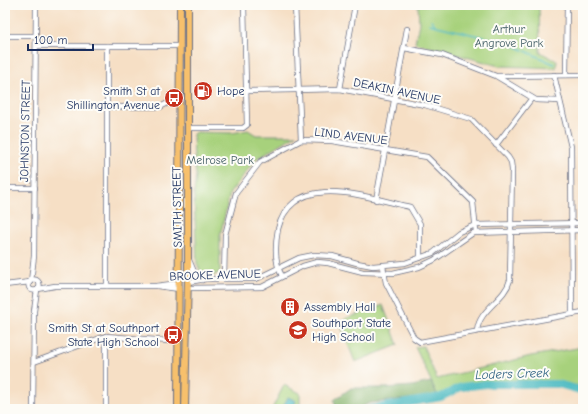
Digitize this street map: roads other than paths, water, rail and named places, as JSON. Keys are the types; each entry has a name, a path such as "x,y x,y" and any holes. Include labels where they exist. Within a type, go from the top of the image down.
{"highway":[{"name":"SMITH STREET","path":"178,409 180,5"},
{"name":"SMITH STREET","path":"185,409 188,285 188,5"},
{"name":"BROOKE AVENUE","path":"179,286 188,285"}],"street":[{"name":"JOHNSTON STREET","path":"30,289 34,256 36,5"},
{"path":"188,128 243,128 247,125 244,5"},
{"path":"295,5 301,140"},
{"path":"340,89 355,5"},
{"path":"566,5 566,75"},
{"path":"376,200 407,29"},
{"path":"5,36 36,36"},
{"path":"36,46 180,46"},
{"path":"107,46 107,286"},
{"path":"404,48 442,55 496,76 536,100 560,101"},
{"path":"554,75 571,147 572,314"},
{"path":"496,76 583,75"},
{"name":"DEAKIN AVENUE","path":"247,91 340,89 425,105 471,120 496,145 511,162 510,282 482,316 477,331"},
{"path":"496,145 532,98"},
{"path":"108,107 160,107 166,104"},
{"name":"LIND AVENUE","path":"224,279 225,235 236,193 260,162 301,140 332,142 427,157 473,202 476,232"},
{"path":"5,188 35,188"},
{"path":"282,276 278,269 276,242 280,221 289,207 298,199 310,194 329,191 410,207 420,224 420,258"},
{"name":"BROOKE AVENUE","path":"188,285 202,280 254,279 299,258 318,255 332,256 360,264 383,266 420,258 438,250 462,230 475,225 583,223"},
{"path":"476,232 583,230"},
{"name":"BROOKE AVENUE","path":"188,285 260,287 306,264 320,262 360,272 384,274 424,265 443,256 462,240 476,232"},
{"name":"JOHNSTON STREET","path":"34,256 38,282 37,290"},
{"path":"188,258 195,274 202,280"},
{"path":"383,266 386,283 417,341 424,342 583,312"},
{"path":"8,285 38,282 55,286"},
{"path":"8,285 37,290 55,286"},
{"name":"BROOKE AVENUE","path":"55,286 179,286"},
{"path":"30,289 34,311"},
{"path":"33,409 34,311 37,290"},
{"path":"34,362 106,336 168,341"},
{"path":"106,336 106,409"}],"water":[{"path":"288,397 296,401 292,409 282,409"}],"waterway":[{"path":"431,20 435,25"},
{"path":"429,24 508,43 554,64"},
{"name":"Loders Creek","path":"371,409 441,397 461,387 486,384 558,384 583,391"}],"place":[{"name":"Hope","path":"203,91"},
{"name":"Smith St at Shillington Avenue","path":"174,98"},
{"name":"Assembly Hall","path":"290,307"},
{"name":"Southport State High School","path":"298,330"},
{"name":"Smith St at Southport State High School","path":"173,335"}],"park label":[{"name":"Arthur Angrove Park","path":"509,36"},
{"name":"Melrose Park","path":"220,160"}]}
